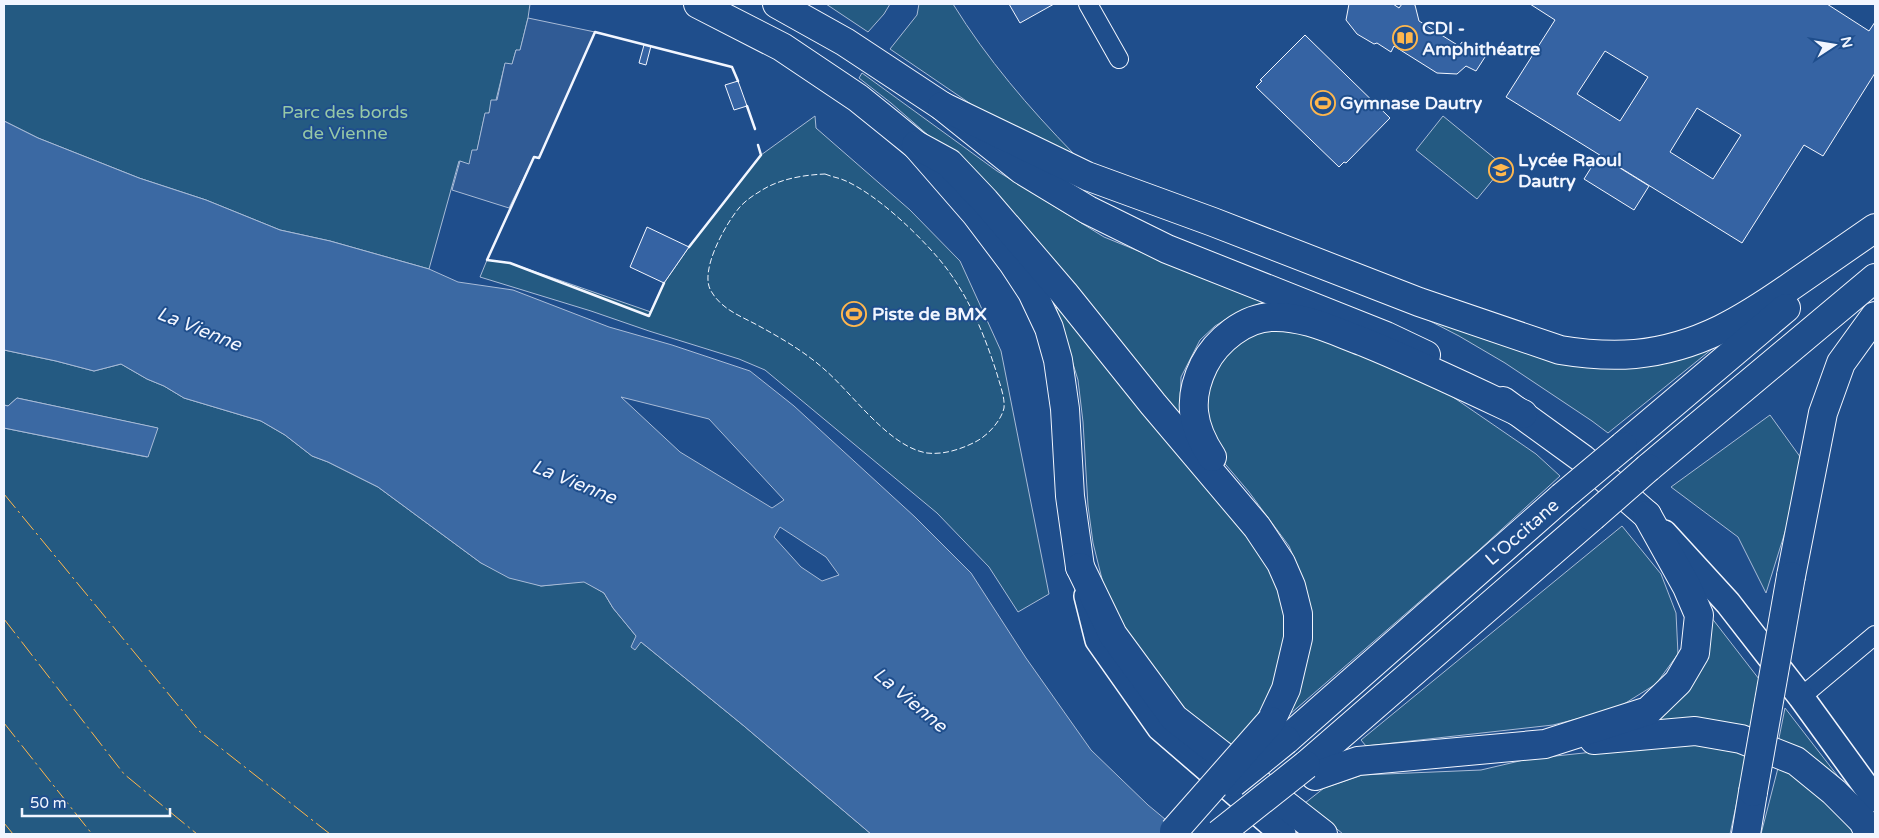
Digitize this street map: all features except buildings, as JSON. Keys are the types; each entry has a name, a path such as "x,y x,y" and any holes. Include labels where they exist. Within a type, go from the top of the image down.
{"main road":[{"path":"698,4 782,47 818,70 858,98 916,145 976,214 1013,263 1032,292 1049,328 1058,360 1065,409 1070,496 1080,567 1098,640 1160,728 1282,834"},
{"path":"777,4 844,42 942,106 1086,176 1419,302 1560,350 1635,354 1653,352 1706,336 1743,319 1875,228"},
{"path":"942,106 1022,170 1088,210 1168,248 1386,336 1459,372 1523,414 1583,459 1647,515 1728,602 1875,798"},
{"path":"916,145 949,163 985,201 1064,293 1152,404 1267,541 1281,563 1291,586 1298,614 1298,638 1278,730 1172,833"},
{"name":"L'Occitane","path":"1278,730 1562,497 1875,233"},
{"name":"L'Occitane","path":"1219,834 1310,771 1648,468 1875,278"},
{"path":"1746,834 1791,576 1823,413 1841,363 1875,316"},
{"path":"1234,501 1213,458 1203,444 1196,426 1193,410 1194,398 1201,372 1215,347 1230,334 1253,322 1271,317 1293,318 1319,325 1422,366 1523,414"},
{"path":"1545,744 1648,711 1678,682 1695,653 1699,615 1687,588 1647,515"},
{"path":"1080,567 1113,635 1174,718 1323,834"},
{"path":"1224,834 1310,771 1358,760 1695,731 1741,739 1796,761 1840,798 1863,821 1869,834"}],"street":[{"path":"1088,4 1120,59"},
{"path":"1801,697 1875,635"}],"green space":[{"name":"Parc des bords de Vienne","path":"4,4 530,4 520,51 516,50 512,65 505,64 496,100 489,113 485,114 477,151 469,165 459,161 429,269 330,241 280,230 206,200 139,178 38,138 4,121"},
{"path":"826,4 890,4 868,32"},
{"path":"919,4 953,4 1009,82 1074,154 1055,149 984,113 890,49 917,15"},
{"path":"862,73 997,171 1104,237 1185,270 1267,300 1228,318 1215,326 1200,340 1181,377 1180,420 944,149 859,78"},
{"path":"815,116 816,128 910,210 960,261 1001,351 1049,594 1018,612 989,567 937,513 765,370 739,359 480,277 487,260 510,263 651,312 664,283 689,247 761,155"},
{"path":"1443,116 1504,166 1477,199 1416,150"},
{"path":"1060,304 1239,521 1274,576 1284,609 1286,650 1268,704 1229,748 1164,691 1108,603 1093,543 1088,506 1083,422 1078,380 1056,308"},
{"path":"1403,307 1529,348 1717,345 1608,433 1505,363 1459,336"},
{"path":"1293,327 1416,377 1450,395 1536,454 1560,476 1478,551 1282,721 1308,604 1301,575 1289,546 1249,492 1215,452 1202,418 1214,361 1250,331"},
{"path":"4,350 94,371 121,364 184,398 261,421 285,435 312,456 378,487 481,563 541,586 584,581 604,593 613,608 641,642 744,726 871,834 4,834 4,428 147,457 157,428 17,398 8,406 4,405"},
{"path":"1770,415 1806,465 1766,593 1738,537 1671,487"},
{"path":"1622,526 1661,574 1676,613 1678,654 1656,684 1616,709 1553,725 1366,746 1361,740"},
{"path":"1711,617 1759,679 1752,727 1716,721 1651,725"},
{"path":"1785,708 1840,779 1778,743"},
{"path":"1695,741 1748,750 1730,834 1343,834 1305,803 1324,788 1362,775 1481,770 1528,759"},
{"path":"1779,764 1821,796 1855,834 1761,834"}],"shaded area":[{"path":"528,18 595,32 539,158 534,157 509,208 452,190 460,161 469,164 472,150 477,150 485,113 489,113 491,100 497,100 505,63 512,64 516,50 520,50"}],"water":[{"name":"La Vienne","path":"4,121 38,138 139,178 206,200 280,230 330,241 429,269 458,282 513,290 609,327 672,345 750,371 794,406 915,517 971,573 1026,658 1091,750 1148,805 1183,834 871,834 744,726 641,642 635,650 631,647 636,636 613,608 604,593 584,582 541,586 509,578 481,563 378,487 312,456 285,435 261,421 184,398 121,364 94,371 4,350","holes":["621,397 709,419 784,500 772,508 680,452","780,527 826,557 839,575 822,581 801,567 774,537"]},
{"path":"17,398 158,428 148,457 4,428 4,405 8,406"}],"fence":[{"path":"825,174 858,187 871,195 896,216 939,259 966,299 992,359 1004,404 997,423 977,441 953,451 940,453 927,453 913,449 885,430 817,363 784,340 726,308 715,298 711,291 708,282 708,272 715,248 727,225 741,206 754,195 774,184 808,175 825,174"}],"wall":[{"path":"664,283 649,316 510,263 487,260 534,157 539,158 595,32 732,67 738,81"},
{"path":"747,106 755,129"},
{"path":"689,247 761,155 758,145"}],"power":[{"path":"4,494 199,731 330,834"},
{"path":"4,619 124,774 197,834"},
{"path":"4,723 92,834"},
{"path":"4,823 13,834"}],"place":[{"name":"CDI - Amphithéatre","path":"1405,38"},
{"name":"Gymnase Dautry","path":"1323,103"},
{"name":"Lycée Raoul Dautry","path":"1501,170"},
{"name":"Piste de BMX","path":"854,314"}]}
